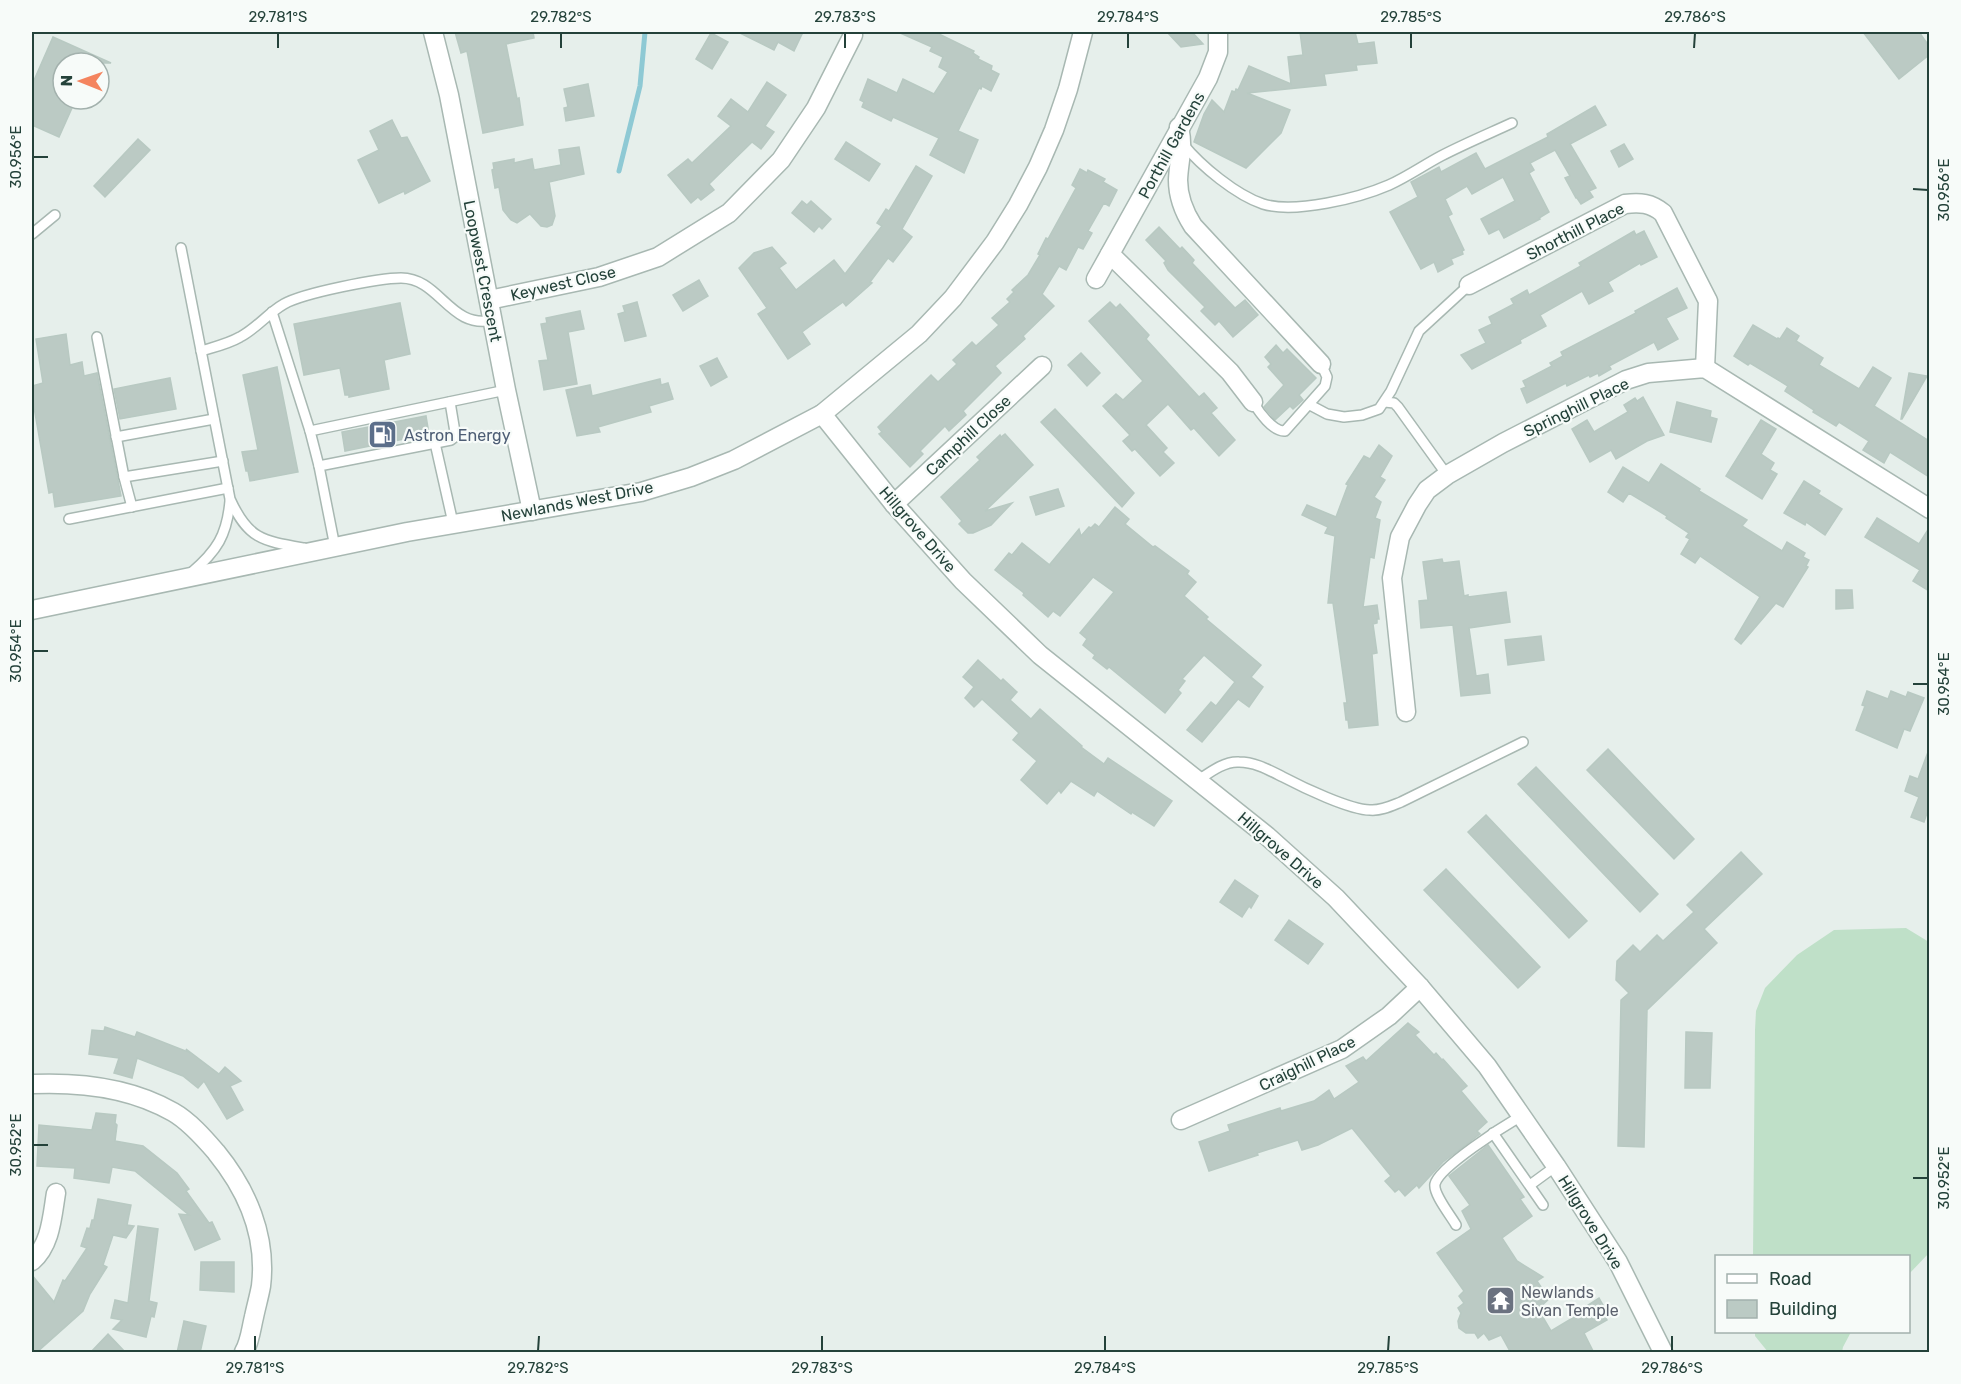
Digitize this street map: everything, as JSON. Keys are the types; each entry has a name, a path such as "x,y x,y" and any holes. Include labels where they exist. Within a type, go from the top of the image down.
{"street":[{"name":"Loopwest Crescent","path":"433,32 449,95 532,511"},
{"name":"Newlands West Drive","path":"32,610 453,523 641,492 691,477 734,460 822,414 919,334 953,298 995,242 1038,168 1054,130 1083,32"},
{"name":"Porthill Gardens","path":"1096,279 1181,136 1218,52 1218,32"},
{"name":"Keywest Close","path":"489,300 599,277 658,257 729,213 781,160 816,108 853,35"},
{"path":"1181,136 1179,194 1184,210 1193,226 1321,364"},
{"name":"Shorthill Place","path":"1469,285 1626,204 1654,206 1663,213 1708,301 1705,368"},
{"path":"1110,254 1230,372 1253,402"},
{"name":"Camphill Close","path":"894,504 1042,366"},
{"path":"1705,368 1929,509"},
{"name":"Springhill Place","path":"1406,712 1392,578 1400,537 1427,490 1446,475 1503,443 1626,380 1648,373 1705,368"},
{"name":"Hillgrove Drive","path":"822,414 894,504 963,581 1040,655 1266,836 1336,898 1420,987 1487,1066 1556,1166 1618,1262 1664,1353"},
{"name":"Craighill Place","path":"1181,1120 1342,1049 1389,1016 1420,987"},
{"path":"32,1084 92,1086 122,1091 148,1100 175,1113 207,1142 225,1164 247,1199 257,1225 261,1254 261,1286 244,1353"},
{"path":"32,1261 42,1250 50,1233 56,1193"}],"lane":[{"path":"1181,136 1197,162 1248,196 1264,204 1285,207 1316,205 1370,193 1512,123"},
{"path":"32,234 55,215"},
{"path":"182,248 229,494 239,519 250,532 274,542 315,550"},
{"path":"201,351 241,337 286,302 382,280 414,279 426,286 450,308 472,321 493,320"},
{"path":"1310,405 1327,414 1344,417 1362,415 1379,409 1385,402 1419,331 1469,285"},
{"path":"272,312 310,431 335,548"},
{"path":"98,337 116,437 132,507"},
{"path":"1253,402 1270,423 1281,432 1290,427 1325,386 1327,381 1321,364"},
{"path":"310,431 507,390"},
{"path":"319,466 451,440 455,437 450,402"},
{"path":"1385,402 1394,403 1398,407 1446,475"},
{"path":"116,437 214,419"},
{"path":"435,443 453,523"},
{"path":"124,477 223,461"},
{"path":"69,519 132,507 229,494"},
{"path":"187,577 204,562 225,533 229,494"},
{"path":"1197,781 1215,769 1238,762 1259,765 1307,789 1368,811 1383,809 1401,802 1523,742"},
{"path":"1456,1225 1439,1197 1435,1184 1441,1173 1493,1133 1521,1116"},
{"path":"1493,1133 1543,1205"},
{"path":"1530,1185 1556,1166"}],"green space":[{"path":"1906,928 1929,942 1929,1253 1910,1273 1910,1255 1753,1255 1756,1011 1765,988 1797,955 1834,930"},
{"path":"1755,1333 1850,1333 1842,1352 1768,1352"}],"building":[{"path":"455,32 533,32 534,38 506,44 523,125 483,133 467,51 461,53"},
{"path":"738,32 803,32 794,51 778,42 774,50"},
{"path":"898,32 935,32 974,51 978,59 992,66 991,70 999,74 991,91 982,86 981,89 979,88 958,131 978,140 964,173 930,155 939,138 893,117 891,121 862,107 864,102 860,100 868,79 897,93 903,79 934,94 948,72 939,67 943,57 930,51 932,47"},
{"path":"1167,32 1192,32 1203,44 1181,47"},
{"path":"1300,32 1355,32 1358,44 1374,42 1377,63 1356,65 1357,70 1324,74 1326,85 1247,93 1290,110 1281,133 1246,168 1194,142 1204,114 1212,100 1224,112 1232,91 1238,90 1249,66 1291,84 1288,57 1303,55"},
{"path":"1863,32 1919,32 1929,46 1929,55 1899,79"},
{"path":"711,33 728,42 712,69 696,59"},
{"path":"53,37 84,51 51,51 51,111 71,111 59,137 32,125 32,85"},
{"path":"767,82 786,95 765,126 774,132 761,149 752,142 709,184 714,190 701,200 698,197 691,203 668,175 688,159 692,163 731,126 718,116 731,99 748,112"},
{"path":"588,84 594,116 566,121 564,108 568,107 564,89"},
{"path":"1595,106 1606,125 1570,144 1596,188 1589,191 1593,197 1581,204 1576,198 1565,178 1570,176 1555,150 1530,163 1534,170 1529,173 1549,212 1504,238 1499,229 1489,234 1481,219 1515,201 1503,177 1472,194 1467,186 1445,199 1452,214 1448,216 1464,250 1463,254 1451,259 1453,264 1438,272 1434,262 1421,269 1390,212 1418,197 1411,182 1439,167 1441,172 1476,153 1485,169 1548,137 1547,134"},
{"path":"392,120 401,138 407,137 430,181 405,194 404,191 379,203 358,160 379,150 370,131"},
{"path":"138,139 150,150 105,197 94,186"},
{"path":"846,142 880,164 869,181 835,159"},
{"path":"1624,144 1633,159 1619,167 1611,151"},
{"path":"579,147 584,174 549,182 555,216 552,225 541,226 530,214 517,223 511,220 503,210 499,187 495,188 493,163 514,159 514,163 532,159 534,170 561,165 559,150"},
{"path":"916,166 932,176 902,229 912,237 893,262 888,258 870,282 872,283 846,306 843,302 802,332 810,344 788,359 758,314 767,308 739,268 754,253 772,247 786,263 779,268 796,290 834,260 845,274 882,226 877,223 886,209 889,211"},
{"path":"1080,169 1087,173 1088,170 1105,179 1103,182 1117,190 1109,206 1104,203 1088,231 1092,233 1083,249 1078,247 1066,270 1059,266 1042,294 1054,306 1023,336 1025,339 995,366 1001,373 963,411 966,415 949,431 945,426 920,451 923,454 910,467 879,434 882,432 878,427 931,375 938,382 957,364 953,360 972,342 976,346 999,325 992,318 1010,302 1007,299 1014,292 1012,290 1028,275 1040,255 1038,254 1046,238 1048,239 1076,188 1072,185"},
{"path":"802,201 807,205 811,201 831,219 822,229 819,226 814,232 792,213"},
{"path":"1159,227 1180,249 1182,247 1194,260 1192,263 1235,308 1245,300 1258,315 1233,337 1219,321 1215,325 1201,311 1205,307 1168,270 1164,263 1166,261 1146,240"},
{"path":"1634,231 1636,235 1644,231 1657,257 1641,265 1640,263 1608,282 1613,291 1589,304 1582,291 1540,315 1546,326 1520,340 1521,343 1472,369 1461,355 1486,343 1479,330 1492,324 1489,317 1514,304 1511,299 1527,290 1529,295 1581,266 1579,263"},
{"path":"699,280 708,296 683,311 673,295"},
{"path":"1677,288 1687,308 1666,318 1678,339 1658,350 1654,342 1609,366 1611,369 1599,376 1598,373 1590,377 1589,375 1567,386 1566,383 1527,403 1521,389 1526,387 1523,381 1552,366 1550,363 1563,356 1561,352 1636,313 1635,311"},
{"path":"637,302 646,336 625,341 618,314 625,312 623,306"},
{"path":"1110,302 1116,308 1120,304 1149,335 1146,339 1199,397 1204,393 1217,408 1211,413 1235,440 1219,456 1168,404 1146,425 1167,448 1163,452 1174,463 1160,476 1135,449 1132,451 1123,441 1130,435 1103,406 1116,394 1123,400 1143,381 1089,321"},
{"path":"400,303 410,354 384,360 389,389 349,397 345,395 340,368 304,375 294,324"},
{"path":"580,311 584,329 568,332 577,384 544,390 539,361 548,360 541,324 547,323 546,318"},
{"path":"1753,325 1777,339 1780,339 1787,328 1799,336 1796,341 1823,358 1819,365 1859,389 1873,367 1891,378 1874,406 1929,441 1929,477 1890,452 1884,463 1863,450 1869,441 1839,422 1836,426 1813,412 1814,410 1785,391 1788,386 1734,356"},
{"path":"66,334 70,365 82,362 84,376 97,373 121,496 55,507 53,492 49,493 32,386 43,383 36,339"},
{"path":"1276,345 1283,353 1287,349 1316,378 1299,395 1303,400 1293,409 1290,406 1275,420 1264,407 1284,385 1268,367 1271,364 1265,357"},
{"path":"1081,353 1100,373 1087,386 1068,365"},
{"path":"717,358 727,377 711,386 700,366"},
{"path":"277,367 298,472 250,481 242,452 258,450 243,375"},
{"path":"1909,373 1927,376 1901,419"},
{"path":"170,378 176,409 120,419 114,389"},
{"path":"660,379 661,385 668,383 673,399 649,406 651,412 598,427 600,432 577,436 566,390 590,385 592,396"},
{"path":"1643,397 1664,435 1647,441 1616,459 1611,450 1590,462 1572,429 1587,420 1594,432 1628,412 1624,405 1635,398 1637,401"},
{"path":"1677,402 1711,411 1710,417 1717,419 1711,442 1670,432"},
{"path":"1055,409 1134,493 1122,507 1041,422"},
{"path":"426,416 429,434 345,451 342,432"},
{"path":"1761,420 1776,429 1761,454 1774,463 1770,470 1777,474 1762,499 1726,476"},
{"path":"1005,434 1033,465 985,511 1012,503 991,525 968,533 959,524 962,521 941,497 980,460 977,457 1000,435 1001,437"},
{"path":"1379,445 1392,456 1380,477 1385,480 1374,497 1381,502 1375,518 1380,520 1374,558 1370,557 1363,607 1377,605 1379,619 1373,624 1377,653 1372,654 1378,725 1349,728 1348,720 1346,720 1344,703 1347,703 1333,603 1328,603 1335,536 1325,533 1328,527 1302,515 1307,505 1336,517 1348,485 1346,484 1364,456 1370,459"},
{"path":"1661,464 1700,489 1699,491 1747,520 1742,526 1782,551 1787,542 1805,553 1803,557 1809,560 1806,566 1808,567 1783,607 1776,603 1741,644 1735,639 1760,597 1700,556 1695,563 1681,554 1690,539 1686,537 1689,533 1666,518 1667,516 1629,493 1623,502 1608,492 1623,467 1649,483"},
{"path":"1804,481 1820,491 1818,494 1842,509 1825,535 1806,522 1805,525 1784,513"},
{"path":"1058,489 1064,506 1036,515 1030,497"},
{"path":"1115,507 1129,519 1125,524 1153,547 1155,546 1189,571 1187,574 1196,582 1184,596 1208,617 1206,619 1261,665 1251,677 1263,687 1249,707 1238,699 1202,742 1187,730 1211,702 1216,706 1235,682 1204,655 1182,679 1185,681 1178,690 1181,693 1165,713 1109,667 1107,669 1093,658 1095,655 1083,645 1087,639 1080,633 1114,592 1093,577 1060,616 1053,611 1048,617 1023,595 1024,593 995,570 1009,553 1012,555 1022,543 1051,566 1050,564 1079,529 1081,536 1095,524 1099,527"},
{"path":"1877,518 1919,544 1929,528 1929,591 1913,581 1920,570 1865,537"},
{"path":"1442,559 1443,563 1459,561 1464,596 1506,592 1510,622 1469,628 1476,676 1488,674 1490,693 1461,696 1453,625 1421,628 1419,601 1428,600 1423,562"},
{"path":"1836,590 1852,590 1853,608 1836,609"},
{"path":"1541,636 1544,660 1508,665 1505,640"},
{"path":"978,660 1017,692 1010,700 1031,719 1040,709 1081,747 1104,764 1108,758 1172,801 1154,826 1132,812 1131,814 1097,791 1094,796 1071,781 1061,793 1059,790 1047,804 1021,780 1037,761 1013,740 1019,733 982,699 974,707 965,698 974,687 963,677"},
{"path":"1867,691 1888,699 1891,691 1906,697 1908,692 1924,698 1910,731 1904,729 1897,748 1856,730 1865,706 1862,705"},
{"path":"1608,749 1694,839 1674,859 1587,770"},
{"path":"1928,752 1929,807 1924,822 1911,817 1919,797 1905,791 1910,776 1918,779"},
{"path":"1536,767 1658,894 1640,912 1518,784"},
{"path":"1486,815 1587,921 1569,938 1468,832"},
{"path":"1741,852 1762,874 1704,929 1717,943 1647,1010 1644,1147 1618,1146 1621,1000 1629,993 1616,980 1617,961 1633,945 1640,952 1657,935 1663,941 1694,912 1687,905"},
{"path":"1446,869 1540,967 1518,988 1424,890"},
{"path":"1235,880 1258,896 1242,917 1220,902"},
{"path":"1289,920 1323,944 1308,964 1275,940"},
{"path":"1408,1023 1419,1032 1415,1035 1434,1055 1436,1053 1443,1059 1467,1086 1461,1091 1487,1122 1477,1131 1480,1134 1443,1162 1419,1188 1417,1185 1405,1196 1399,1189 1395,1192 1385,1181 1391,1176 1352,1128 1318,1145 1302,1150 1298,1140 1209,1171 1199,1142 1230,1131 1228,1125 1280,1108 1281,1111 1314,1101 1329,1090 1334,1099 1359,1082 1346,1066 1363,1057 1366,1061"},
{"path":"105,1027 135,1037 137,1032 188,1052 186,1049 219,1074 225,1067 241,1081 230,1086 243,1110 227,1119 204,1081 198,1088 183,1076 137,1058 132,1078 114,1073 119,1058 89,1054 92,1030 104,1031"},
{"path":"1686,1032 1712,1033 1710,1088 1685,1088"},
{"path":"96,1113 116,1115 115,1141 143,1146 177,1173 189,1189 186,1191 209,1223 212,1222 220,1239 195,1250 179,1214 189,1215 135,1171 112,1167 109,1183 74,1178 75,1168 37,1166 39,1125 92,1130"},
{"path":"1488,1145 1524,1197 1520,1199 1532,1216 1502,1238 1517,1261 1543,1277 1537,1281 1549,1299 1538,1309 1551,1331 1586,1310 1585,1307 1599,1298 1607,1312 1604,1314 1607,1320 1584,1333 1594,1353 1511,1353 1501,1335 1489,1340 1484,1333 1478,1338 1475,1333 1466,1333 1459,1328 1458,1321 1461,1313 1458,1308 1464,1303 1459,1296 1464,1291 1437,1253 1471,1229 1462,1211 1470,1205 1449,1176"},
{"path":"98,1199 131,1205 127,1225 134,1226 126,1238 113,1235 103,1265 107,1267 90,1294 83,1311 36,1353 32,1353 32,1275 54,1302 63,1280 65,1281 87,1248 81,1246 87,1228 92,1229 90,1228"},
{"path":"138,1226 158,1229 149,1301 157,1303 146,1337 113,1329 122,1320 111,1318 115,1300 128,1303"},
{"path":"201,1262 234,1262 234,1292 200,1290"},
{"path":"184,1321 206,1326 200,1353 177,1353"},
{"path":"108,1334 126,1353 90,1353"}],"waterway":[{"path":"619,171 640,86 645,32"}],"place":[{"name":"Astron Energy","path":"383,435"},
{"name":"Newlands Sivan Temple","path":"1500,1301"}]}
